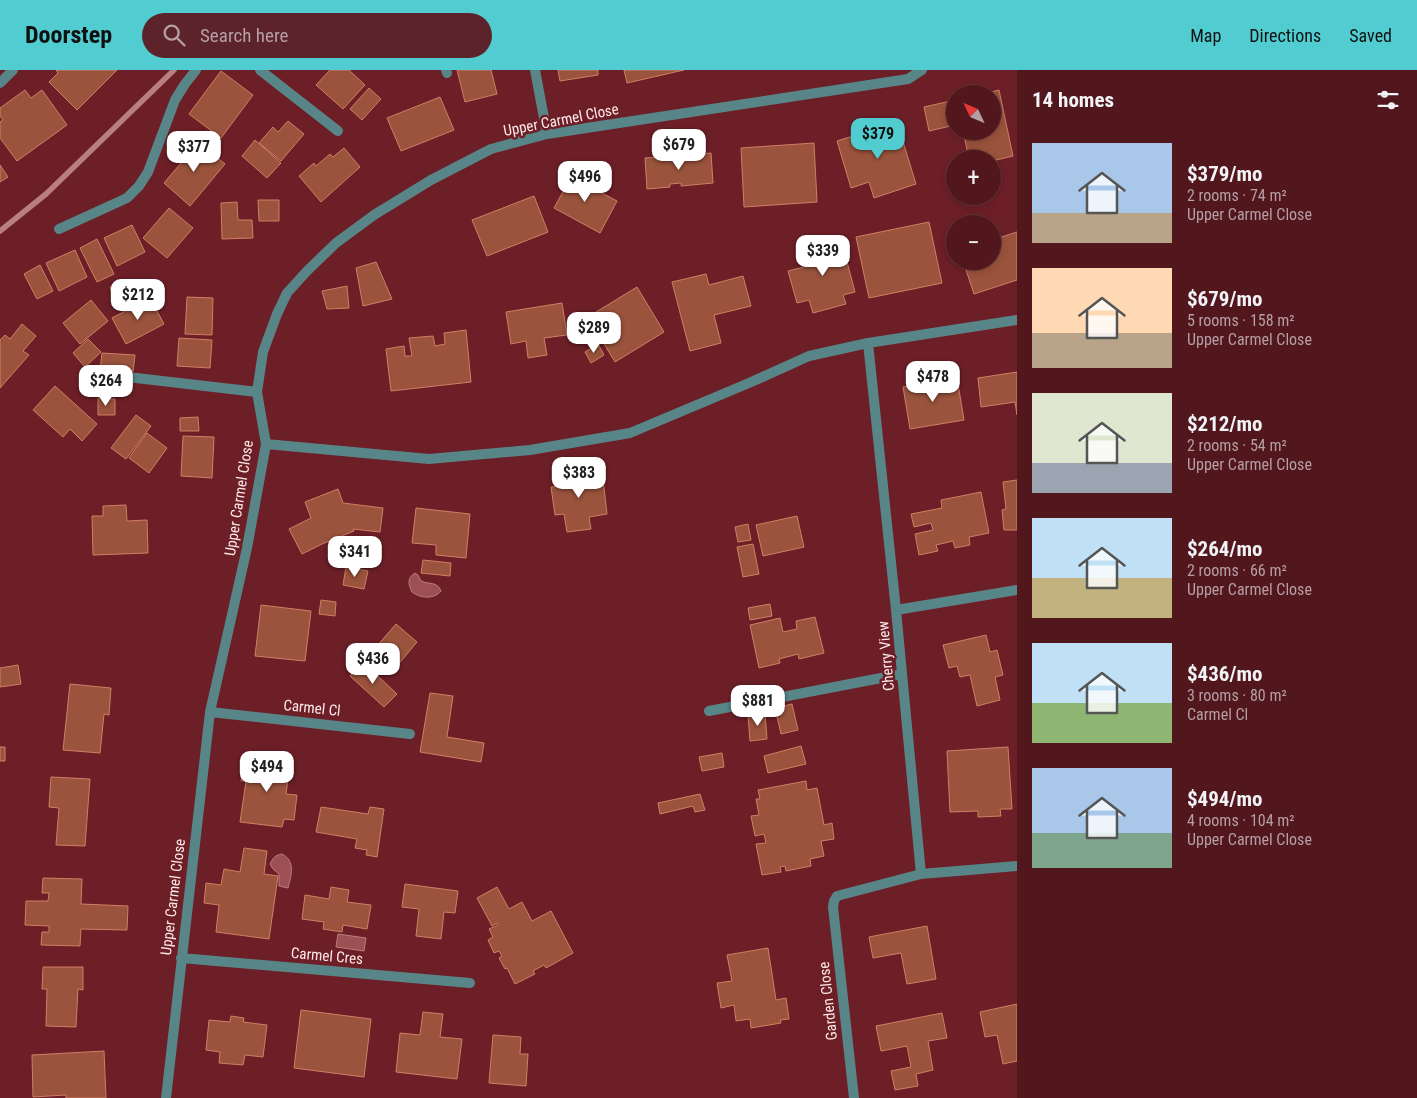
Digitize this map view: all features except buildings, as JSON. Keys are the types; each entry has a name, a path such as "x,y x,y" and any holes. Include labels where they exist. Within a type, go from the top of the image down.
{"street":[{"path":"0,83 13,70"},
{"path":"59,229 127,198 139,186 148,172 175,100 196,70"},
{"path":"260,70 338,131"},
{"path":"535,70 547,134"},
{"name":"Upper Carmel Close","path":"166,1098 210,712 247,548 266,444 257,392 263,352 287,293 336,243 374,215 431,180 491,149 547,134 908,79 922,70"},
{"path":"266,444 429,459 530,450 621,435 749,384 809,356 868,343 1017,320"},
{"name":"Cherry View","path":"868,343 922,874"},
{"path":"110,375 257,392"},
{"path":"896,610 1017,590"},
{"path":"709,711 902,674"},
{"name":"Carmel Cl","path":"210,712 410,734"},
{"path":"922,874 1017,866"},
{"name":"Garden Close","path":"854,1098 833,907 834,901 837,896 922,874"},
{"name":"Carmel Cres","path":"181,958 470,983"}],"shaded area":[{"path":"415,573 421,581 435,584 441,591 431,597 419,596 412,592 409,581"},
{"path":"282,854 291,865 288,888 279,886 279,874 270,864 274,857"},
{"path":"338,934 366,938 364,951 336,947"}],"waterway":[{"path":"0,231 46,194 174,70"}]}
